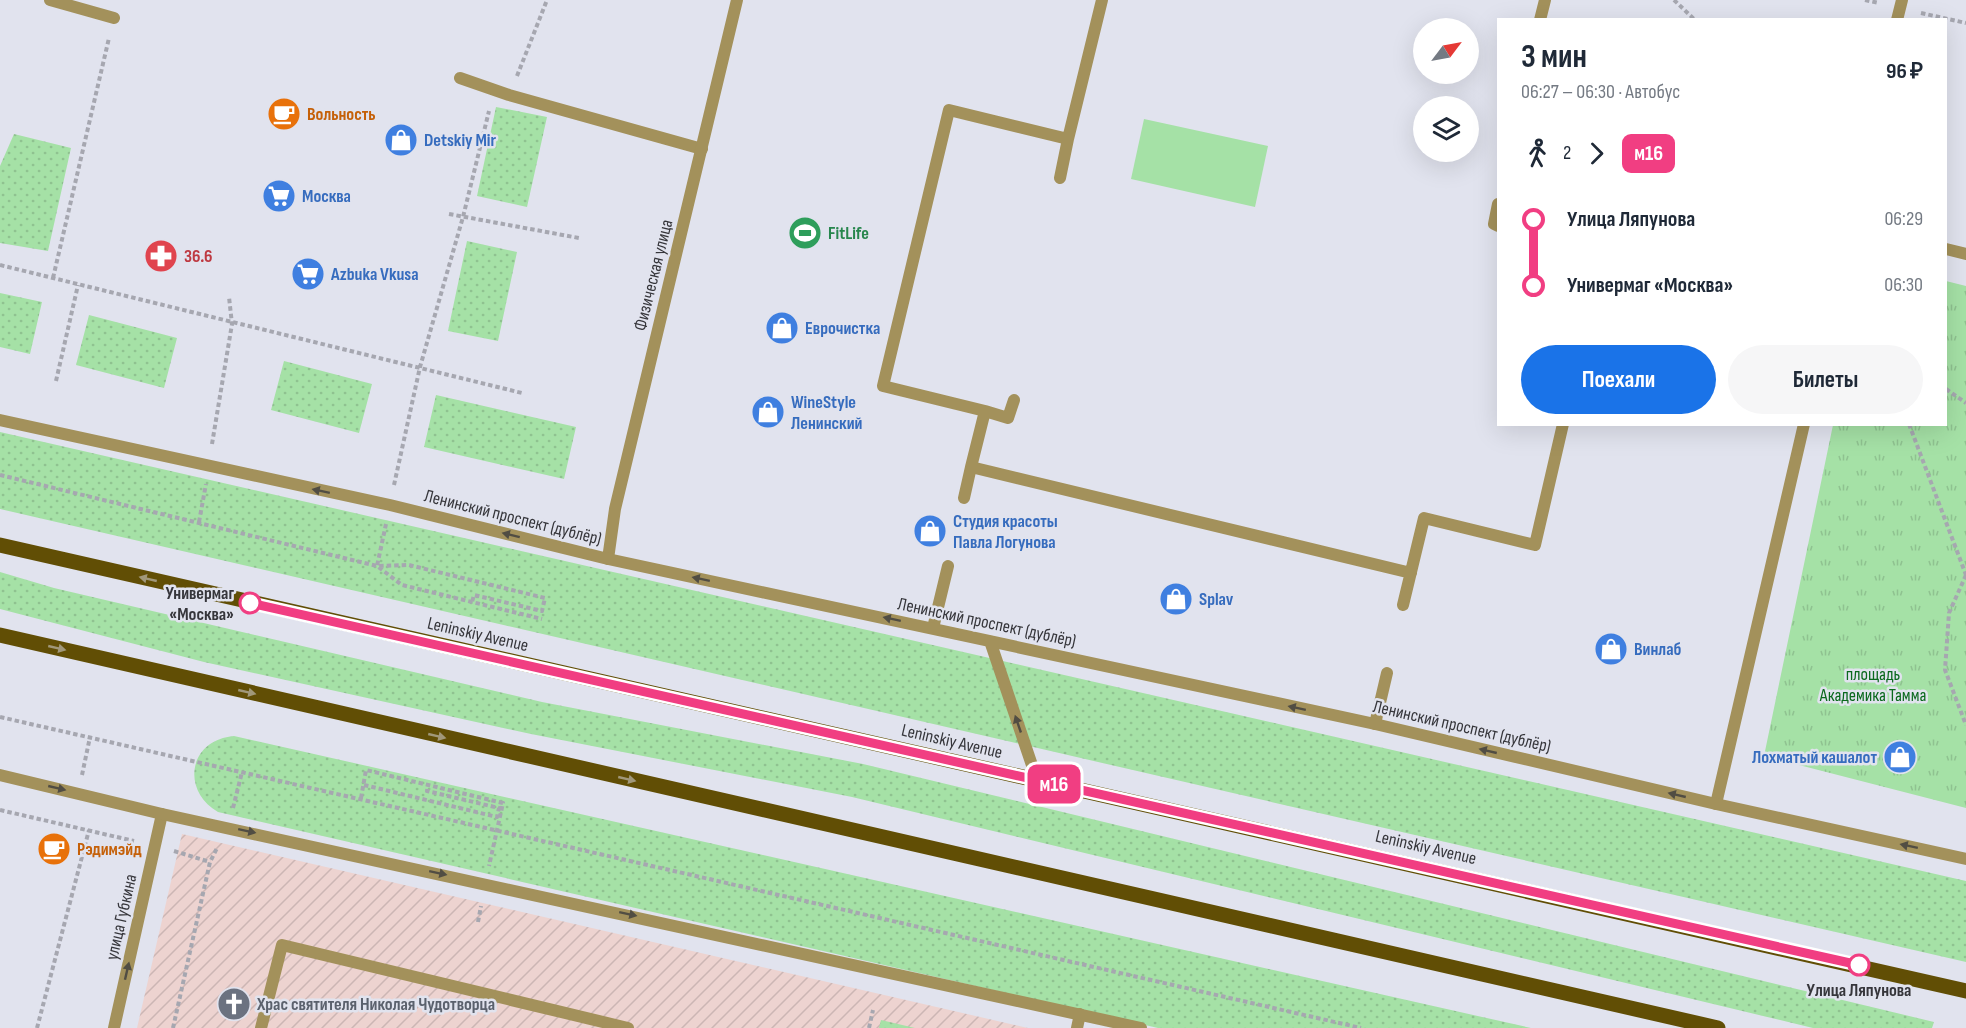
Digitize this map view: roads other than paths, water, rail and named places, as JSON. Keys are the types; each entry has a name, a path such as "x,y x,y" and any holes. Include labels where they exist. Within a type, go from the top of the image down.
{"main road":[{"name":"Leninskiy Avenue","path":"0,545 1966,991"},
{"path":"0,635 1718,1028"}],"street":[{"path":"50,0 114,18"},
{"name":"Физическая улица","path":"608,559 615,509 737,0"},
{"path":"1060,178 1102,0"},
{"path":"1540,18 1545,0"},
{"path":"1898,18 1902,0"},
{"path":"460,78 702,149"},
{"path":"1014,400 1008,418 883,386 949,110 1068,139"},
{"path":"1497,209 1494,224 1497,226"},
{"path":"1947,249 1966,254"},
{"path":"964,498 985,411"},
{"name":"Ленинский проспект (дублёр)","path":"0,420 390,505 608,559 1375,724 1716,804 1966,858"},
{"path":"1403,605 1424,518 1535,545 1563,426"},
{"path":"1716,804 1804,426"},
{"path":"971,466 1411,573"},
{"path":"933,628 948,566"},
{"path":"990,641 1037,780"},
{"path":"1375,724 1387,673"},
{"path":"0,775 162,814 1141,1028"},
{"name":"улица Губкина","path":"114,1028 162,814"},
{"path":"261,1028 282,945 628,1028"},
{"path":"1077,1028 1080,1014"}],"place":[{"name":"Вольность","path":"284,114"},
{"name":"Detskiy Mir","path":"401,140"},
{"name":"Москва","path":"279,196"},
{"name":"FitLife","path":"805,233"},
{"name":"36.6","path":"161,256"},
{"name":"Azbuka Vkusa","path":"308,274"},
{"name":"Еврочистка","path":"782,328"},
{"name":"WineStyle Ленинский","path":"768,412"},
{"name":"Студия красоты Павла Логунова","path":"930,531"},
{"name":"Splav","path":"1176,599"},
{"name":"Универмаг «Москва»","path":"250,603"},
{"name":"Винлаб","path":"1611,649"},
{"name":"Лохматый кашалот","path":"1900,757"},
{"name":"Рэдимэйд","path":"54,849"},
{"name":"Улица Ляпунова","path":"1859,965"},
{"name":"Храс святителя Николая Чудотворца","path":"234,1004"}],"park label":[{"name":"площадь Академика Тамма","path":"1873,684"}]}
